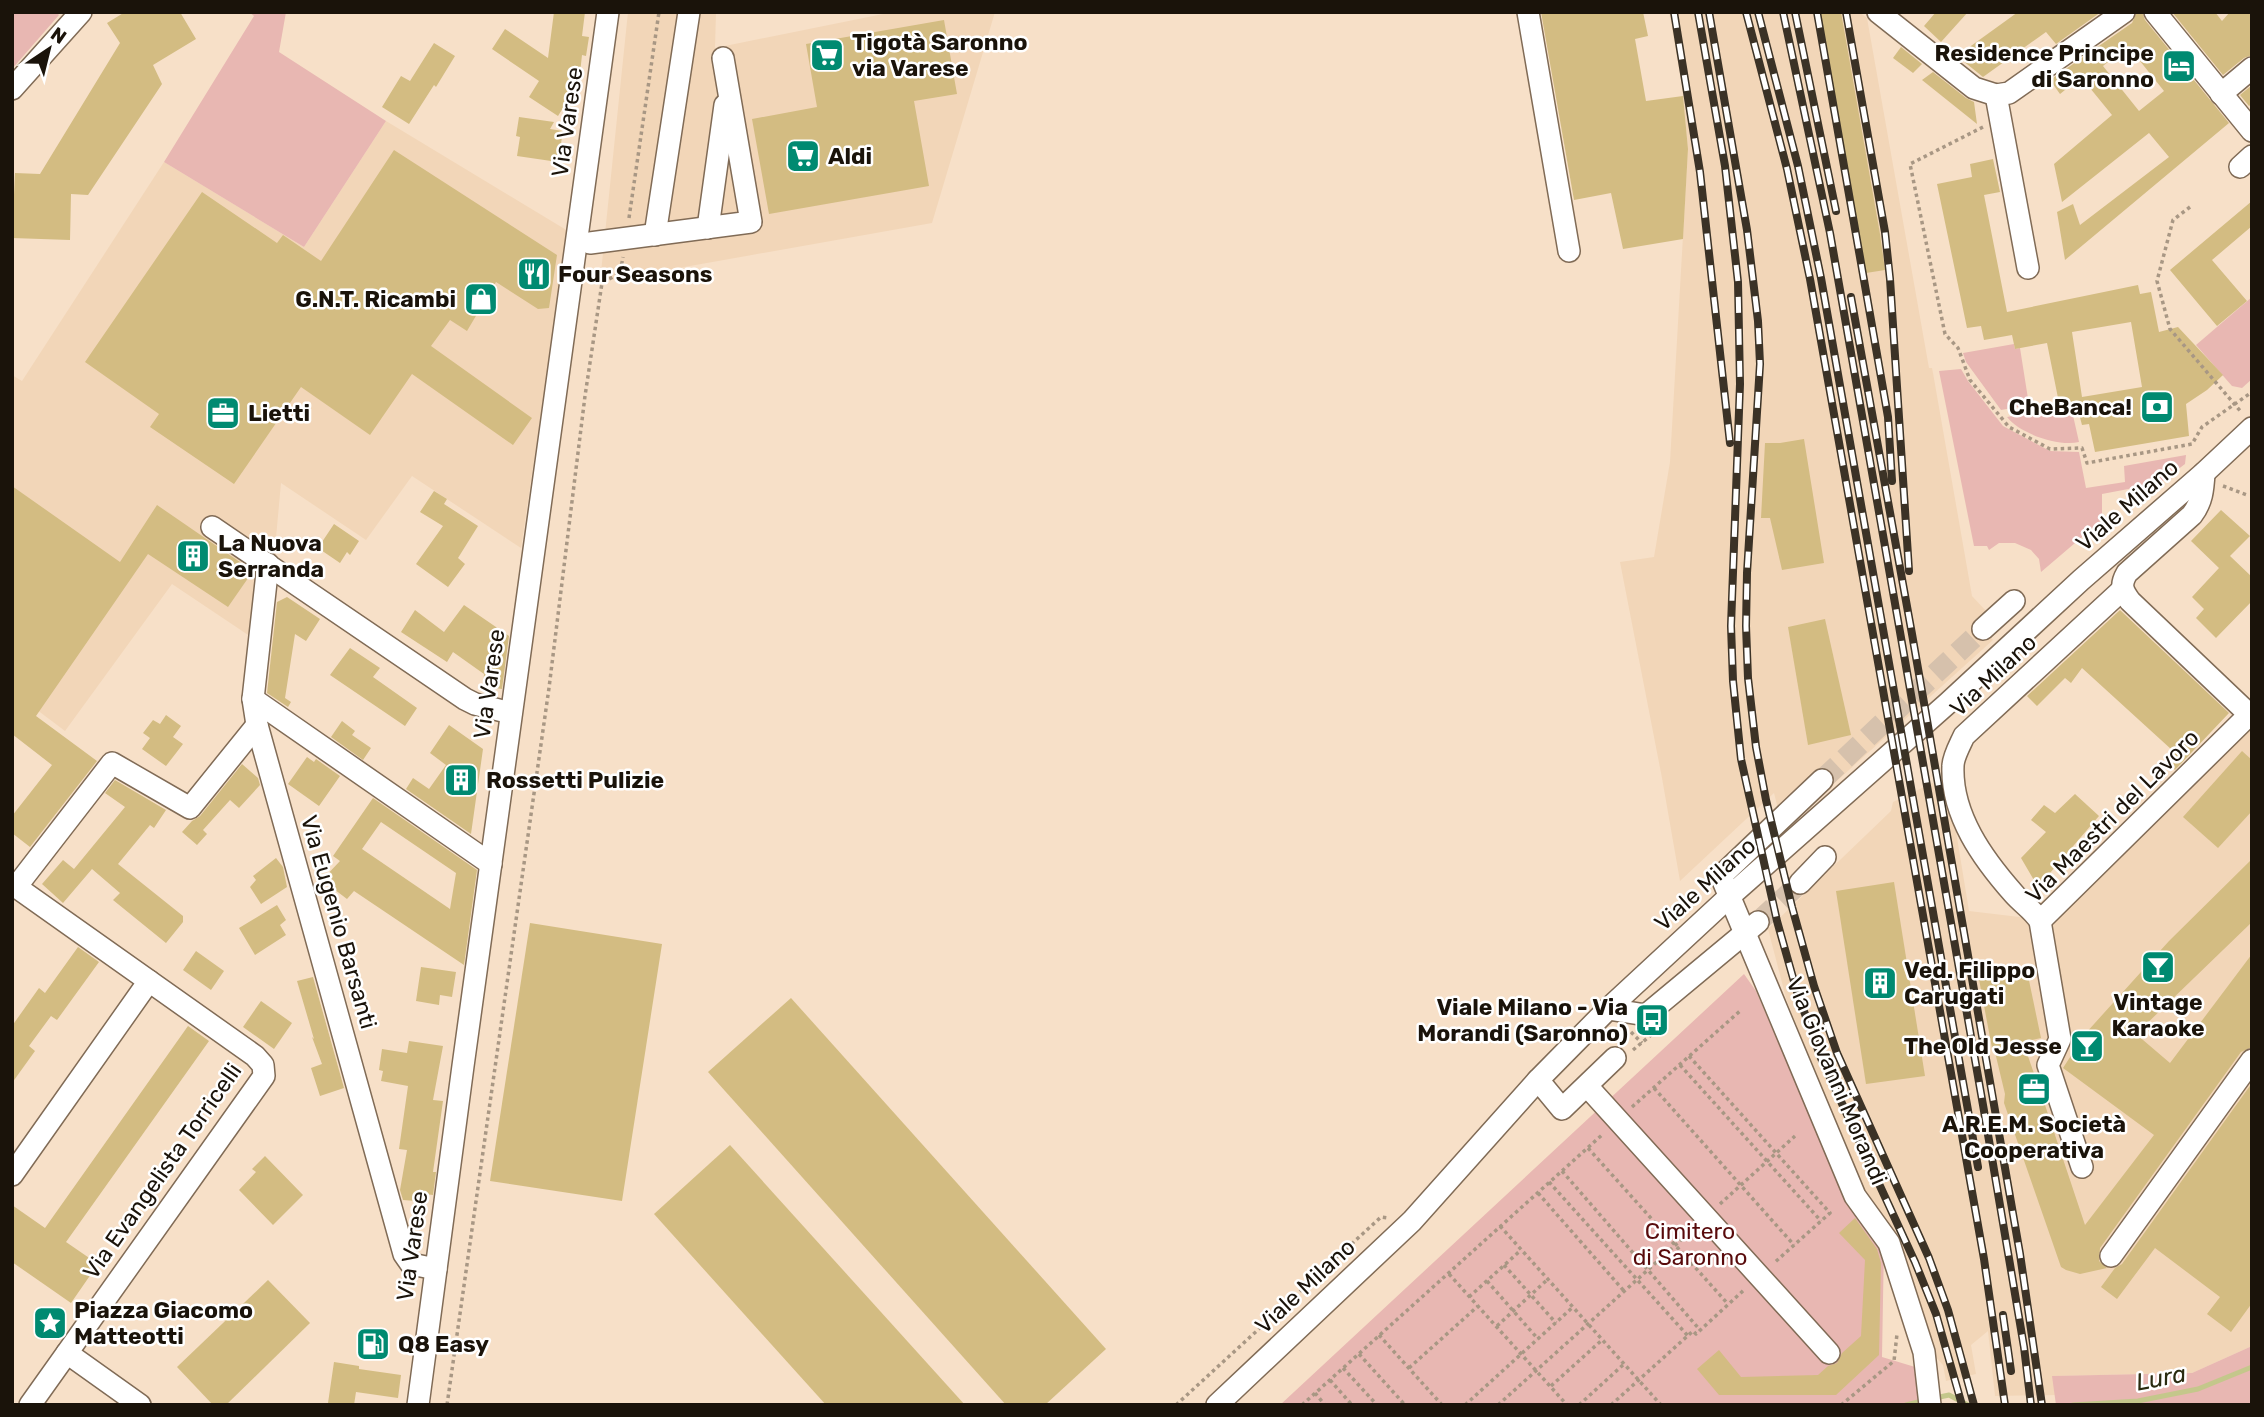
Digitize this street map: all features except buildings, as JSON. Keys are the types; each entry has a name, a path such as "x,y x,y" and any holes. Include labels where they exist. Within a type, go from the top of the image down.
{"street":[{"path":"12,89 81,12"},
{"name":"Via Varese","path":"418,1405 608,12"},
{"name":"Via Varese","path":"431,1405 620,12"},
{"path":"655,235 689,12"},
{"path":"1528,12 1569,251"},
{"path":"1878,12 1974,88 1996,95 2009,93 2124,12"},
{"path":"2155,12 2252,131"},
{"path":"590,243 751,222 723,58"},
{"path":"2221,94 2252,68"},
{"path":"708,228 728,85"},
{"path":"1996,95 2028,268"},
{"name":"Viale Milano","path":"1217,1405 1412,1221 1538,1080 1608,1009 1730,896 1948,703 2050,607 2213,480 2252,428"},
{"name":"Via Milano","path":"2040,921 2002,879 1962,819 1955,791 1953,764 1964,736 2122,590 2122,582 2127,573 2192,515 2213,480"},
{"path":"212,527 466,699 475,704 511,713"},
{"name":"Via Eugenio Barsanti","path":"268,564 253,699 257,724 404,1254 411,1264 436,1269"},
{"path":"2122,590 2130,601 2251,716"},
{"path":"1983,629 2014,601"},
{"path":"253,699 491,864"},
{"name":"Via Maestri del Lavoro","path":"2082,1167 2048,1065 2060,1039 2040,921 2251,716"},
{"path":"14,886 112,763 190,808 257,724"},
{"path":"1730,896 1721,876 1822,780"},
{"path":"1800,883 1825,858"},
{"name":"Via Evangelista Torricelli","path":"14,886 256,1056 263,1065 264,1076 67,1353"},
{"name":"Via Giovanni Morandi","path":"1730,896 1751,927 1855,1196 1889,1243 1924,1352 1930,1405"},
{"path":"1608,1009 1646,1015 1751,927"},
{"path":"12,1175 149,981"},
{"path":"1538,1080 1562,1109 1615,1058"},
{"path":"2111,1256 2252,1060"},
{"path":"1587,1086 1829,1353"},
{"path":"30,1405 67,1353 140,1405"}],"path":[{"path":"447,1405 549,688 585,396 602,283 620,272 659,12"},
{"path":"2001,118 1910,164 1945,334 1958,348 1970,380 2009,427 2050,449 2082,448 2087,463 2192,444 2202,427 2252,391"},
{"path":"640,143 668,148"},
{"path":"2190,207 2173,220 2157,281 2170,329 2236,405"},
{"path":"2213,480 2247,495"},
{"path":"1680,1065 1821,1221"},
{"path":"1654,1088 1794,1245"},
{"path":"1497,1405 1795,1136"},
{"path":"1588,1148 1728,1304"},
{"path":"1562,1171 1700,1329"},
{"path":"1549,1182 1688,1336"},
{"path":"1538,1193 1624,1291"},
{"path":"1176,1405 1381,1217 1412,1221"},
{"path":"1302,1405 1500,1226 1661,1405"},
{"path":"1469,1297 1521,1250"},
{"path":"1504,1265 1556,1323"},
{"path":"1448,1273 1567,1405"},
{"path":"1497,1326 1548,1279"},
{"path":"1487,1281 1538,1339"},
{"path":"1409,1368 1478,1306"},
{"path":"1465,1405 1573,1307"},
{"path":"1841,1405 1894,1361 1897,1335 1915,1320"},
{"path":"1380,1335 1443,1405"},
{"path":"1550,1386 1602,1340"},
{"path":"1359,1354 1405,1405"},
{"path":"1579,1405 1625,1364"},
{"path":"1343,1368 1377,1405"},
{"path":"1330,1380 1352,1405"},
{"path":"1315,1393 1325,1405"}],"shaded area":[{"path":"628,12 716,12 715,48 893,12 995,12 932,223 600,282"},
{"path":"1669,12 1859,12 1867,18 1972,596 1987,612 1974,620 1993,640 1829,788 1817,774 1778,809 1774,793 1680,881 1620,562 1654,557 1670,462 1688,149 1682,86"},
{"path":"386,121 568,231 521,548 412,476 366,540 281,483 266,647 172,584 65,731 12,691 12,375 22,381 164,162 304,247"},
{"path":"2249,729 2252,732 2252,1346 2192,1373 2053,1376 2055,1395 1995,1396 1988,1331 1971,1345 1976,1374 1946,1381 1943,1365 1933,1354 1810,1061 1786,998 1768,929 1891,811 1893,802 1947,776 1969,911 2054,921"}],"green space":[{"path":"12,12 56,12 59,15 12,69"},
{"path":"249,12 286,12 279,52 386,121 304,247 164,162 254,16"},
{"path":"2252,297 2252,379 2242,388 2232,386 2196,345"},
{"path":"2014,344 2015,349 2020,348 2029,405 2001,410 1966,362 1963,353"},
{"path":"1961,369 2003,426 2050,451 2079,452 2086,488 2125,482 2124,466 2186,455 2185,464 2160,483 2102,494 2102,520 2041,572 2039,559 2031,550 2015,543 1999,543 1989,550 1987,546 1974,546 1939,371"},
{"path":"2060,407 2061,413 2072,411 2079,442 2050,441 2020,428 2007,417"},
{"name":"Cimitero di Saronno","path":"1744,974 1756,991 1849,1205 1884,1243 1882,1357 1915,1367 1919,1405 1280,1405"},
{"path":"2252,1346 2252,1405 2056,1405 2052,1376 2192,1373"}],"waterway":[{"name":"Lura","path":"2073,1405 2138,1401 2198,1389 2252,1367"},
{"name":"Lura","path":"1935,1398 1949,1395 1968,1405"},
{"name":"Lura","path":"1906,1405 1926,1400"}],"tunnel":[{"path":"1822,780 1983,629"},
{"path":"1758,922 1800,883"}],"railway":[{"path":"1674,12 1700,172 1730,443"},
{"path":"1698,12 1725,166 1738,282 1740,384 1731,626 1733,681 1741,759 1777,921 1797,992 1821,1058 1915,1262 1936,1314 1962,1405"},
{"path":"1709,12 1747,230 1758,321 1760,364 1746,626 1748,678 1756,747 1766,800 1814,986 1837,1053 1929,1258 1948,1310 1974,1405"},
{"path":"1746,12 1787,169 1810,279 1984,1259 2005,1405"},
{"path":"1758,12 1798,166 1821,278 1978,1167"},
{"path":"1783,12 1830,233 1983,1105 2024,1347 2031,1405"},
{"path":"1795,12 1836,211"},
{"path":"1817,12 1888,417 1892,481"},
{"path":"1846,12 1885,232 1909,571"},
{"path":"1851,297 2020,1254 2042,1405"},
{"path":"2003,1315 2011,1371"}],"place":[{"name":"Tigotà Saronno via Varese","path":"827,55"},
{"name":"Residence Principe di Saronno","path":"2179,66"},
{"name":"Aldi","path":"803,156"},
{"name":"Four Seasons","path":"534,274"},
{"name":"G.N.T. Ricambi","path":"481,299"},
{"name":"CheBanca!","path":"2157,407"},
{"name":"Lietti","path":"223,413"},
{"name":"La Nuova Serranda","path":"193,556"},
{"name":"Rossetti Pulizie","path":"461,780"},
{"name":"Vintage Karaoke","path":"2158,967"},
{"name":"Ved. Filippo Carugati","path":"1880,983"},
{"name":"Viale Milano - Via Morandi (Saronno)","path":"1652,1020"},
{"name":"The Old Jesse","path":"2087,1046"},
{"name":"A.R.E.M. Società Cooperativa","path":"2034,1089"},
{"name":"Piazza Giacomo Matteotti","path":"50,1323"},
{"name":"Q8 Easy","path":"373,1344"}]}
